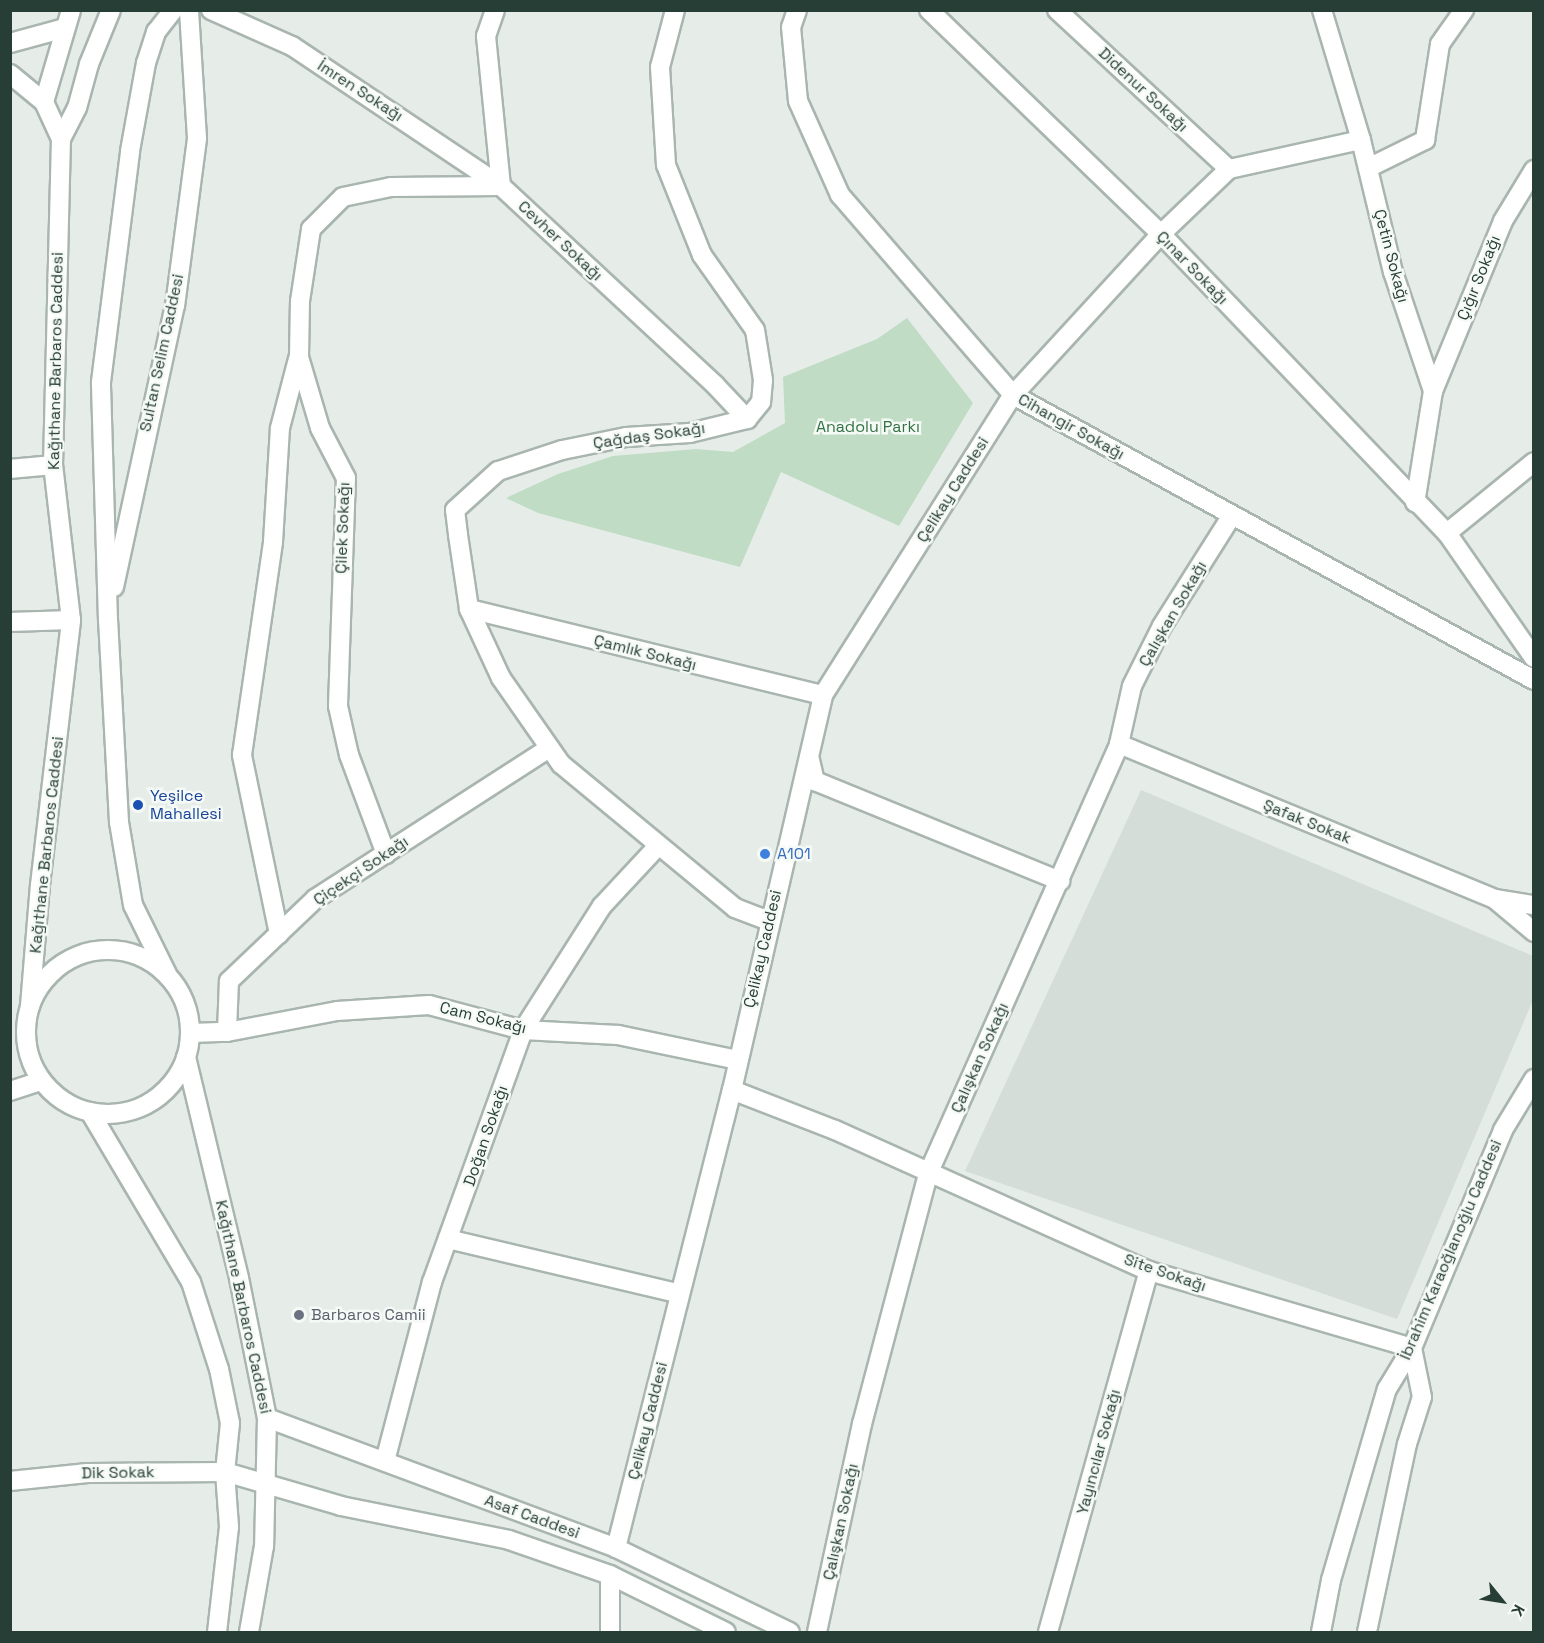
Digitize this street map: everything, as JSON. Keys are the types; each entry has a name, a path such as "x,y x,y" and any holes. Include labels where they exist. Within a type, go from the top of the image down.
{"street":[{"name":"Kağıthane Barbaros Caddesi","path":"30,1006 40,885 71,620 53,465 61,139 77,108 111,10"},
{"path":"167,974 134,954 105,950 87,952 57,968 38,989 30,1006 27,1025 34,1070 41,1081 69,1105 90,1112 118,1114 146,1106 179,1074 186,1057 190,1033 188,1012 133,905 118,822 108,621 101,382 130,152 144,74 156,33 173,10"},
{"name":"Sultan Selim Caddesi","path":"108,621 175,306 197,138 189,10"},
{"name":"İmren Sokağı","path":"212,10 292,46 501,186"},
{"path":"495,10 486,36 501,186"},
{"path":"675,10 660,67 666,165 702,255 755,330 763,380 760,402 747,419"},
{"name":"Cihangir Sokağı","path":"797,10 791,27 798,101 840,195 1013,395 1231,517 1533,680"},
{"name":"Çınar Sokağı","path":"929,10 1161,234 1415,503 1447,533"},
{"name":"Didenur Sokağı","path":"1057,10 1229,169"},
{"name":"Çetin Sokağı","path":"1323,10 1361,140 1393,272 1432,391 1415,503"},
{"path":"1368,168 1425,140 1440,44 1464,10"},
{"path":"44,102 68,19"},
{"path":"10,43 68,19"},
{"path":"10,74 44,102 61,139"},
{"path":"1229,169 1361,140"},
{"name":"Çelikay Caddesi","path":"610,1632 610,1575 616,1548 732,1090 769,921 823,695 1013,395 1161,234 1229,169"},
{"name":"Çığır Sokağı","path":"1432,391 1503,221 1533,170"},
{"name":"Çilek Sokağı","path":"386,854 348,755 338,706 346,478 320,428 299,357 300,301 311,229 343,197 391,187 501,186"},
{"name":"Cevher Sokağı","path":"501,186 715,385 747,419"},
{"path":"279,934 242,755 273,542 280,428 299,357"},
{"name":"Çağdaş Sokağı","path":"747,419 690,433 615,439 562,450 498,471 455,510 469,609 501,678 549,748 566,768 657,847 735,908 769,921"},
{"path":"1533,462 1447,533 1533,658"},
{"path":"10,469 53,465"},
{"name":"Çalışkan Sokağı","path":"817,1632 862,1424 928,1174 1119,744 1137,676 1162,626 1231,517"},
{"name":"Çamlık Sokağı","path":"469,609 823,695"},
{"path":"10,622 71,620"},
{"name":"Şafak Sokak","path":"1119,744 1495,899"},
{"name":"Çiçekçi Sokağı","path":"227,1032 229,981 315,899 549,748"},
{"path":"809,757 815,781 1060,881"},
{"name":"Doğan Sokağı","path":"385,1461 432,1282 523,1030 602,906 657,847"},
{"path":"1495,899 1533,905"},
{"path":"1495,899 1533,932"},
{"name":"Cam Sokağı","path":"227,1032 337,1011 429,1005 523,1030 618,1035 738,1060"},
{"path":"10,1034 27,1025"},
{"path":"190,1033 227,1032"},
{"name":"Kağıthane Barbaros Caddesi","path":"186,1057 239,1278 267,1418 264,1546 249,1632"},
{"name":"İbrahim Karaoğlanoğlu Caddesi","path":"1321,1632 1331,1580 1387,1389 1412,1348 1503,1131 1533,1079"},
{"path":"10,1091 41,1081"},
{"path":"732,1090 835,1130 928,1174"},
{"path":"90,1112 191,1282 219,1369 230,1423 225,1472 229,1527 217,1632"},
{"name":"Site Sokağı","path":"928,1174 1149,1271 1412,1348"},
{"path":"448,1239 680,1294"},
{"name":"Yayıncılar Sokağı","path":"1048,1632 1149,1271"},
{"path":"1367,1632 1407,1444 1422,1397 1412,1348"},
{"name":"Asaf Caddesi","path":"267,1418 616,1548 790,1632"},
{"name":"Dik Sokak","path":"10,1480 88,1473 225,1472 265,1484"},
{"name":"Asaf Caddesi","path":"265,1484 341,1506 509,1540 610,1575 726,1632"}],"shaded area":[{"path":"1141,790 1533,956 1533,1000 1397,1319 965,1171"}],"green space":[{"name":"Anadolu Parkı","path":"907,318 973,403 899,526 781,472 740,567 538,513 506,498 558,474 613,456 696,449 733,452 785,423 783,377 877,339"}],"place":[{"name":"Yeşilce Mahallesi","path":"138,805"},
{"name":"A101","path":"765,854"},
{"name":"Barbaros Camii","path":"299,1315"}]}
